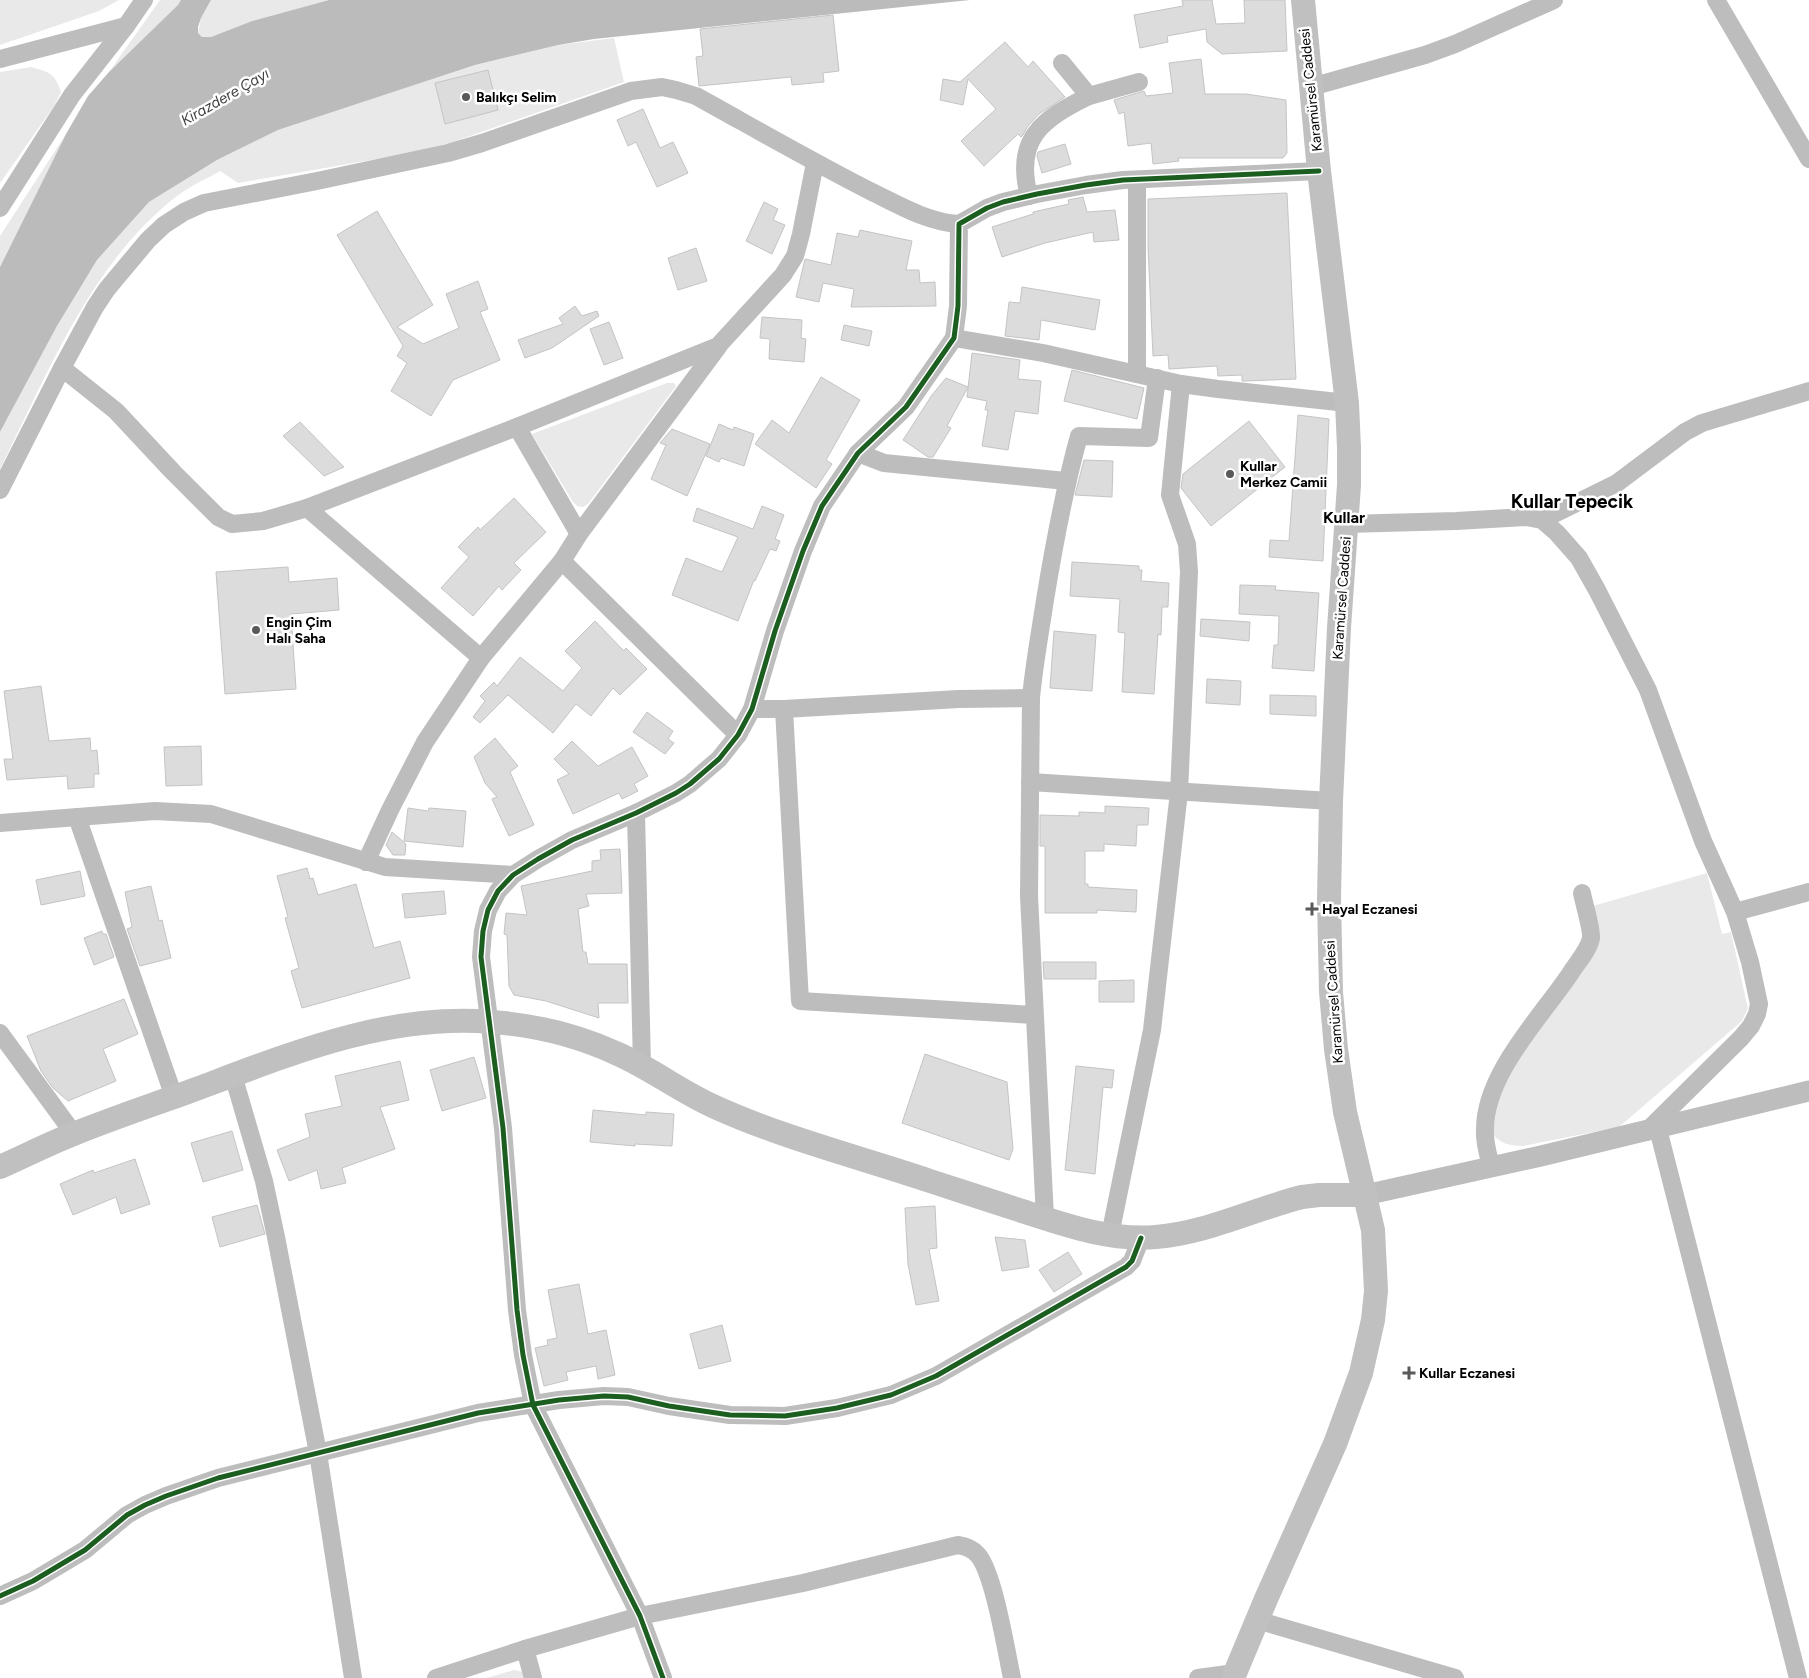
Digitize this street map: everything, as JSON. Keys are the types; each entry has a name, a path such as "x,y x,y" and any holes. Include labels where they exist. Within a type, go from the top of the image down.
{"main road":[{"name":"Karamürsel Caddesi","path":"1234,1675 1335,1444 1361,1373 1373,1320 1376,1291 1373,1230 1346,1112 1336,1049 1331,992 1329,899 1331,801 1349,448 1347,403 1319,171 1303,0"},
{"path":"0,1167 74,1134 290,1054 370,1031 422,1023 490,1021 530,1026 555,1032 617,1053 695,1098 748,1121 1073,1227 1141,1238 1178,1234 1302,1197 1365,1194"}],"street":[{"path":"0,208 72,95 144,0"},
{"path":"1311,87 1448,47 1554,0"},
{"path":"1716,0 1809,159"},
{"path":"0,59 126,26"},
{"path":"1062,63 1089,96"},
{"path":"1029,196 1024,178 1026,150 1033,137 1047,120 1063,109 1089,96 1139,82"},
{"path":"0,490 62,368 107,289 164,225 184,212 204,203 317,182 448,153 631,91 662,87 696,96 815,163 915,213 943,223 959,224 987,208 1003,202 1086,185 1136,180 1319,171"},
{"path":"366,862 425,742 481,658 562,561 579,534 718,346 783,275 795,256 815,163"},
{"path":"1136,180 1137,374"},
{"path":"663,1678 640,1616 533,1405 517,1310 503,1128 481,957 483,931 488,910 498,891 513,875 572,840 636,813 676,793 690,784 719,759 738,735 752,710 775,631 803,551 822,506 858,452 906,406 954,338 958,306 959,224"},
{"path":"954,338 1043,352 1181,384 1218,390 1347,403"},
{"path":"62,368 116,411 200,500 225,522 242,524 307,508 517,427 718,346"},
{"path":"1045,1218 1029,896 1031,698 1033,673 1066,481 1079,436 1149,438 1157,378"},
{"path":"1110,1234 1152,1030 1179,792 1188,544 1170,495 1181,384"},
{"path":"1542,520 1618,483 1672,441 1702,423 1809,391"},
{"path":"517,427 579,534"},
{"path":"858,452 884,463 1066,481"},
{"path":"307,508 481,658"},
{"path":"1346,524 1526,517 1542,520 1557,533 1578,558 1605,605 1648,690 1700,832 1735,912 1750,962 1759,1004 1757,1014 1751,1026 1741,1038 1652,1131"},
{"path":"562,561 738,735"},
{"path":"752,710 959,699 1031,698"},
{"path":"784,709 800,1001 1034,1015"},
{"path":"1030,782 1331,801"},
{"path":"0,823 155,811 210,814 385,867 513,875"},
{"path":"636,813 642,1066"},
{"path":"77,817 174,1097"},
{"path":"1735,912 1809,892"},
{"path":"1491,1166 1484,1126 1497,1081 1519,1043 1564,983 1588,946 1591,937 1582,893"},
{"path":"0,1032 74,1134"},
{"path":"233,1075 264,1181 318,1453 353,1678"},
{"path":"1365,1194 1652,1131 1809,1092"},
{"path":"1652,1131 1798,1678"},
{"path":"0,1596 33,1581 85,1550 114,1525 145,1505 218,1478 478,1413 584,1397 612,1396 628,1397 711,1412 768,1416 809,1413 860,1404 891,1395 936,1376 1109,1278 1132,1261 1141,1238"},
{"path":"436,1678 525,1648 640,1616 803,1583 936,1550 963,1546 978,1554 985,1566 991,1584 1012,1678"},
{"path":"1257,1620 1455,1678"},
{"path":"525,1648 533,1678"},
{"path":"1198,1678 1234,1675"}],"shaded area":[{"path":"0,0 119,0 99,11 0,45"},
{"path":"160,0 181,0 179,5 109,72"},
{"path":"211,0 329,0 252,21 211,37 202,37 198,33 201,18"},
{"path":"614,38 624,82 453,142 412,153 238,183 220,171 182,192 147,223 120,253 96,287 54,359 0,469 0,432 57,326 97,260 149,202 217,160 278,130 475,65 558,45"},
{"path":"31,67 42,70 54,77 61,92 54,106 0,183 0,72"},
{"path":"66,134 5,257 0,267 0,236"},
{"path":"667,383 674,383 676,386 588,504 583,507 577,506 532,434"},
{"path":"1707,873 1722,934 1731,932 1748,1008 1742,1021 1619,1127 1523,1146 1509,1144 1497,1139 1490,1132 1492,1114 1508,1076 1596,944 1600,934 1593,906"},
{"path":"514,1670 523,1672 525,1678 486,1678"}],"water":[{"name":"Kirazdere Çayı","path":"181,0 211,0 201,18 198,33 202,37 211,37 252,21 329,0 970,0 594,39 558,45 475,65 278,130 217,160 149,202 97,260 57,326 0,432 0,267 66,134 88,96 109,72"}],"building":[{"path":"1182,0 1212,0 1216,24 1245,23 1244,0 1285,0 1287,51 1222,54 1207,42 1206,29 1167,36 1168,42 1140,48 1134,15 1183,6"},
{"path":"833,15 839,71 823,73 824,82 792,85 791,77 699,86 696,57 703,56 700,29"},
{"path":"1005,42 1028,67 1033,61 1065,97 1039,114 1021,137 1018,134 984,166 961,141 996,109 968,79 963,105 940,100 943,79 960,82"},
{"path":"1201,59 1205,94 1246,94 1286,100 1287,153 1283,158 1178,158 1179,161 1153,164 1151,143 1128,146 1124,112 1119,114 1114,100 1144,91 1146,96 1173,93 1169,63"},
{"name":"Balıkçı Selim","path":"488,70 498,110 445,124 435,83"},
{"path":"643,109 660,148 673,142 688,173 657,187 636,142 628,146 617,120"},
{"path":"1065,144 1071,164 1042,173 1037,156 1038,152"},
{"path":"1287,193 1296,379 1242,381 1242,375 1218,376 1217,366 1169,369 1168,355 1153,356 1148,247 1148,199"},
{"path":"1083,197 1087,212 1115,210 1119,240 1094,242 1093,232 1045,243 1002,257 992,227 1033,214 1033,212 1069,204 1068,200"},
{"path":"764,202 778,209 773,220 785,225 772,254 746,241"},
{"path":"377,211 433,305 397,327 423,344 459,328 446,294 478,281 488,309 480,312 500,360 453,380 431,416 391,391 407,363 397,356 403,346 337,235"},
{"path":"860,230 912,241 906,270 919,270 920,283 935,282 936,306 851,307 854,289 823,283 819,302 796,297 805,259 831,265 837,233 858,237"},
{"path":"696,248 707,281 678,290 668,258"},
{"path":"1022,287 1100,300 1095,330 1041,320 1039,340 1005,336 1009,302 1020,303"},
{"path":"575,306 582,316 597,311 599,316 552,348 525,358 518,340 563,324 559,318"},
{"path":"762,317 802,320 801,338 806,339 804,362 769,359 770,339 760,338"},
{"path":"609,322 623,358 604,365 590,329"},
{"path":"844,325 872,331 869,346 841,340"},
{"path":"972,353 1020,360 1018,379 1041,381 1038,414 1015,411 1008,450 982,446 988,410 985,410 987,401 967,397"},
{"path":"1072,370 1144,388 1137,419 1064,401"},
{"path":"821,377 860,400 826,460 832,464 816,488 755,444 772,420 789,433"},
{"path":"946,378 968,387 947,426 951,428 933,457 928,457 903,440 932,395"},
{"path":"1298,415 1329,419 1323,561 1269,557 1270,540 1289,541"},
{"name":"Kullar Merkez Camii","path":"1249,421 1285,467 1211,526 1181,488 1183,474"},
{"path":"300,422 344,467 324,476 283,436"},
{"path":"719,424 733,430 734,427 754,434 744,466 721,458 719,462 706,456"},
{"path":"672,429 710,444 687,496 651,479 666,445 660,443"},
{"path":"1084,460 1113,461 1112,497 1075,495"},
{"path":"514,498 546,532 514,563 521,570 502,590 499,586 473,616 441,588 469,557 458,547 478,527 480,530"},
{"path":"762,506 784,515 775,539 780,541 776,551 770,549 754,580 738,621 672,595 686,558 722,572 738,537 693,521 697,508 753,529"},
{"path":"1072,562 1139,566 1139,570 1142,570 1141,581 1169,583 1168,607 1162,607 1161,635 1158,634 1154,694 1122,692 1125,633 1118,632 1120,599 1070,596"},
{"name":"Engin Çim Halı Saha","path":"288,567 289,582 337,578 339,610 291,614 296,689 225,694 216,572"},
{"path":"1240,585 1276,586 1275,590 1319,593 1314,671 1272,668 1274,645 1278,645 1279,616 1239,614"},
{"path":"1201,619 1250,622 1249,641 1200,636"},
{"path":"595,621 624,651 626,648 647,669 620,695 613,688 591,716 576,704 553,733 508,695 480,723 473,717 485,701 480,696 494,682 497,686 520,657 563,691 582,668 565,651"},
{"path":"1054,631 1096,635 1092,691 1050,688"},
{"path":"1207,679 1241,681 1240,705 1206,703"},
{"path":"41,686 49,741 90,738 91,751 97,750 99,774 94,774 94,787 68,789 67,776 7,780 4,759 13,759 4,691"},
{"path":"1270,695 1316,696 1316,716 1270,714"},
{"path":"647,712 673,731 668,739 674,743 665,754 633,732"},
{"path":"495,738 518,766 510,772 534,825 509,836 492,799 497,797 485,783 474,757"},
{"path":"572,741 598,766 632,747 648,776 634,784 638,791 622,799 619,793 573,814 557,780 569,774 554,759"},
{"path":"201,746 202,785 166,786 164,747"},
{"path":"1105,806 1149,808 1148,825 1137,825 1136,846 1104,844 1104,851 1085,851 1085,884 1088,884 1088,887 1137,890 1136,912 1097,910 1097,913 1045,913 1045,846 1040,846 1040,815 1079,816 1079,812 1105,813"},
{"path":"408,808 428,811 429,808 466,811 463,847 404,841"},
{"path":"392,832 406,844 405,855 393,855 386,845"},
{"path":"620,849 622,893 586,894 589,906 578,909 583,952 586,952 588,964 627,964 628,1003 598,1003 599,1018 546,1001 514,995 509,986 507,935 504,934 506,913 527,915 521,886 592,871 592,861 601,860 600,850"},
{"path":"307,868 310,879 313,878 318,895 356,884 374,948 400,941 410,978 302,1008 291,971 299,968 285,918 288,917 277,876"},
{"path":"80,871 85,896 41,905 36,880"},
{"path":"151,886 159,921 162,920 171,958 140,966 127,929 132,927 125,892"},
{"path":"444,891 446,914 405,918 402,894"},
{"path":"102,931 103,934 106,934 114,957 94,965 84,938"},
{"path":"1043,962 1096,962 1096,979 1044,979"},
{"path":"1134,980 1134,1002 1099,1002 1099,981"},
{"path":"124,999 138,1034 103,1049 116,1081 68,1101 53,1088 41,1071 27,1036"},
{"path":"925,1054 1007,1082 1013,1149 1009,1160 902,1123"},
{"path":"474,1057 486,1098 442,1111 430,1070"},
{"path":"400,1061 409,1100 380,1107 395,1149 342,1168 346,1183 321,1189 317,1170 289,1181 277,1150 310,1137 305,1114 342,1106 335,1076"},
{"path":"1076,1066 1114,1070 1112,1088 1103,1087 1095,1174 1065,1170"},
{"path":"593,1110 646,1115 646,1112 674,1114 672,1146 635,1144 635,1146 590,1142"},
{"path":"232,1131 243,1170 203,1182 191,1143"},
{"path":"135,1159 150,1204 121,1214 116,1197 73,1215 60,1184 93,1170 94,1173"},
{"path":"257,1205 265,1234 220,1247 212,1217"},
{"path":"935,1206 937,1248 929,1249 939,1301 916,1305 908,1264 905,1208"},
{"path":"995,1237 1025,1240 1029,1267 1002,1271"},
{"path":"1068,1252 1082,1274 1054,1292 1039,1270"},
{"path":"579,1284 588,1334 606,1330 615,1375 598,1379 596,1366 566,1372 568,1380 544,1386 535,1348 548,1345 547,1340 557,1338 548,1290"},
{"path":"722,1325 731,1361 699,1369 690,1334"}],"cycle path":[{"path":"663,1678 640,1616 533,1405 523,1355 517,1310 503,1128 481,957 483,931 488,910 498,891 513,875 572,840 636,813 676,793 690,784 719,759 738,735 752,709 775,631 803,551 822,506 858,453 906,407 954,338 958,306 959,224 987,208 1003,202 1086,185 1123,180 1319,171"},
{"path":"0,1596 33,1581 85,1550 127,1515 166,1496 218,1478 478,1413 559,1400 604,1396 628,1397 669,1406 730,1415 785,1416 837,1408 891,1395 936,1376 1126,1267 1132,1261 1141,1238"}],"place":[{"name":"Balıkçı Selim","path":"466,97"},
{"name":"Kullar Merkez Camii","path":"1230,474"},
{"name":"Engin Çim Halı Saha","path":"256,630"},
{"name":"Hayal Eczanesi","path":"1312,909"},
{"name":"Kullar Eczanesi","path":"1409,1373"}],"district":[{"name":"Kullar Tepecik","path":"1572,501"},
{"name":"Kullar","path":"1344,517"}]}
